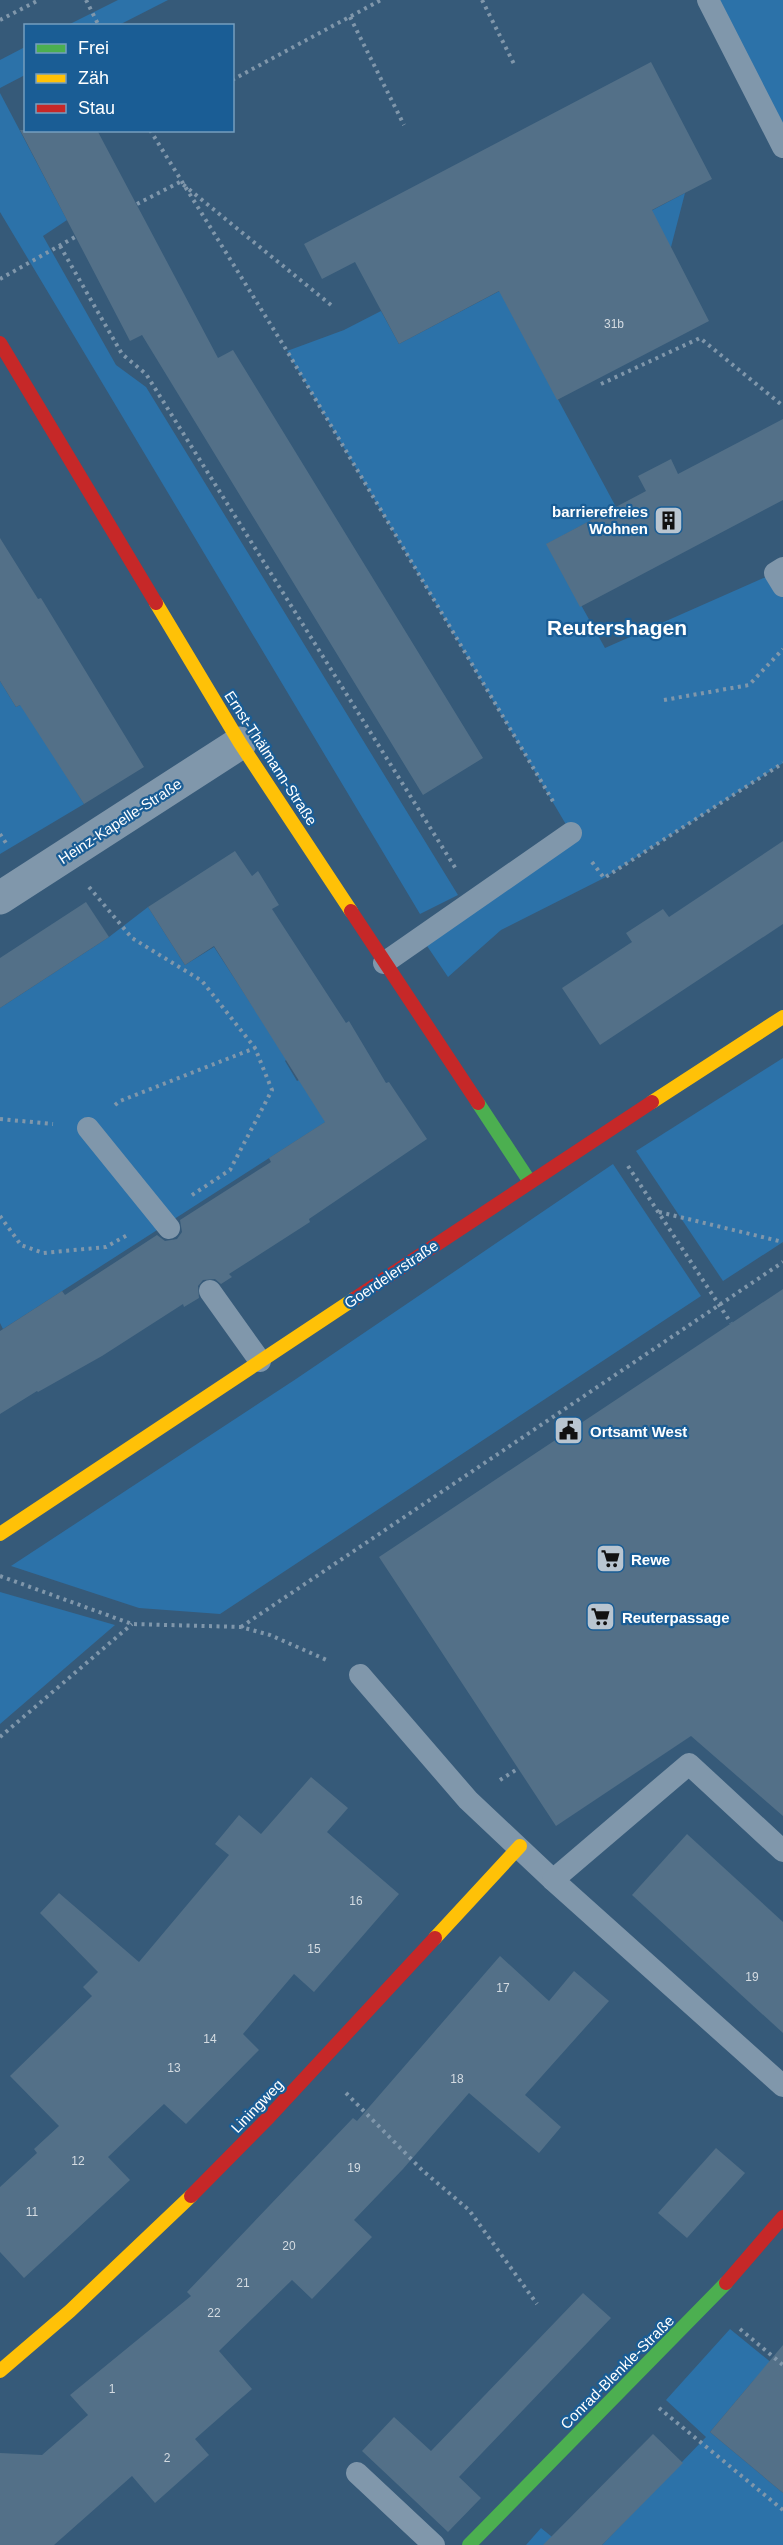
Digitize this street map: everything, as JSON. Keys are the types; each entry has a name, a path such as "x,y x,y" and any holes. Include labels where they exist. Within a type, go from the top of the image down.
{"street":[{"name":"Ernst-Thälmann-Straße","path":"0,343 240,743 530,1182"},
{"name":"Heinz-Kapelle-Straße","path":"0,898 240,743"},
{"name":"Goerdelerstraße","path":"0,1534 783,1017"},
{"name":"Liningweg","path":"0,2371 60,2321 271,2116 520,1846"},
{"name":"Conrad-Blenkle-Straße","path":"469,2545 709,2303 783,2217"}],"lane":[{"path":"708,0 783,147"},
{"path":"783,568 775,573 783,586"},
{"path":"384,963 571,833"},
{"path":"88,1128 166,1222"},
{"path":"210,1291 260,1361"},
{"path":"360,1675 468,1800 783,2086"},
{"path":"554,1880 689,1764 783,1851"},
{"path":"357,2473 434,2545"}],"path":[{"path":"0,20 39,0"},
{"path":"86,0 98,24"},
{"path":"234,79 381,0"},
{"path":"482,0 515,66"},
{"path":"350,17 404,125"},
{"path":"151,132 180,182 287,351 571,833 604,878 783,763"},
{"path":"137,204 180,182"},
{"path":"180,182 331,305"},
{"path":"0,279 75,237"},
{"path":"60,246 122,354 146,374 476,900"},
{"path":"601,384 700,338 783,406"},
{"path":"664,700 749,685 783,649"},
{"path":"0,1216 21,1245 43,1253 106,1247 166,1222 230,1170 272,1090 255,1048 202,981 132,938 64,857"},
{"path":"0,1119 88,1128 120,1101 255,1048"},
{"path":"623,1159 731,1323"},
{"path":"658,1212 783,1242"},
{"path":"241,1627 783,1262"},
{"path":"0,1575 132,1624 241,1627 270,1635 360,1675"},
{"path":"0,1737 132,1624"},
{"path":"318,2065 422,2170 469,2210 537,2304"},
{"path":"709,2303 783,2365"},
{"path":"652,2402 783,2510"}],"shaded area":[{"path":"118,0 168,0 121,24 70,24"},
{"path":"708,0 783,0 783,147"},
{"path":"24,48 24,76 0,88 0,60"},
{"path":"0,93 67,220 43,236 116,365 146,387 458,895 420,914 0,212"},
{"path":"685,193 671,247 519,327 616,507 547,544 605,648 775,573 783,586 783,763 604,878 501,930 448,977 421,937 571,833 287,351 344,330 381,311 399,344"},
{"path":"0,681 16,707 22,704 84,804 0,854"},
{"path":"148,907 185,965 214,947 287,1059 285,1061 297,1081 301,1079 327,1121 3,1329 0,1323 0,1008 109,937"},
{"path":"783,1058 783,1242 723,1281 636,1151"},
{"path":"613,1164 701,1296 220,1614 139,1608 11,1566 296,1379"},
{"path":"0,1592 115,1625 0,1724"},
{"path":"730,2329 773,2364 753,2381 710,2432 783,2493 783,2545 602,2545 706,2437 666,2400"},
{"path":"541,2528 562,2545 526,2545"}],"building":[{"path":"651,62 712,179 652,210 709,321 557,400 499,291 399,344 355,262 322,279 304,244"},
{"path":"20,130 24,132 98,132 218,358 233,350 483,758 423,795 142,335 130,341"},
{"name":"barrierefreies Wohnen","path":"783,419 783,500 580,607 546,544 646,491 638,476 671,459 678,474"},
{"path":"0,538 38,599 41,598 144,767 84,804 20,705 16,707 0,681"},
{"path":"783,841 783,924 600,1045 562,988 632,942 626,933 663,909 669,917"},
{"path":"235,851 252,876 258,871 279,905 272,909 346,1023 349,1021 386,1083 389,1082 427,1139 309,1219 310,1222 229,1274 232,1277 221,1284 215,1279 203,1280 198,1286 199,1298 184,1307 183,1304 102,1356 0,1414 0,1331 62,1291 65,1295 157,1235 165,1241 177,1239 182,1232 180,1220 271,1162 269,1158 325,1122 214,946 185,965 148,907"},
{"path":"86,902 109,937 0,1008 0,958"},
{"name":"Reuterpassage","path":"783,1289 783,1816 691,1736 556,1826 379,1557"},
{"path":"311,1777 348,1808 327,1832 399,1894 314,1992 294,1974 243,2034 259,2050 186,2124 164,2104 108,2157 130,2180 24,2278 0,2252 0,2187 37,2153 34,2149 59,2126 10,2076 92,1996 83,1987 98,1972 40,1913 59,1893 139,1962 229,1855 215,1844 239,1815 261,1834"},
{"path":"687,1834 783,1922 783,2033 632,1895"},
{"path":"500,1956 549,2001 574,1971 609,2001 525,2095 561,2127 539,2153 469,2093 403,2169 354,2220 372,2237 312,2299 292,2280 219,2351 252,2389 195,2439 209,2455 155,2503 132,2476 54,2545 0,2545 0,2453 42,2455 88,2415 70,2395 191,2296 187,2292 353,2118 357,2121"},
{"path":"716,2148 745,2173 687,2238 658,2213"},
{"path":"583,2293 611,2318 459,2477 481,2498 448,2532 362,2451 394,2417 431,2451"},
{"path":"783,2345 783,2493 710,2432"},
{"path":"653,2434 683,2463 602,2545 543,2545"}],"traffic: fast":[{"path":"478,1103 530,1182"},
{"path":"469,2545 726,2283"}],"traffic: slow":[{"path":"156,603 240,743 351,911"},
{"path":"652,1102 783,1017"},
{"path":"0,1534 354,1299"},
{"path":"435,1938 520,1846"},
{"path":"0,2371 70,2311 191,2196"}],"traffic: jam":[{"path":"0,343 156,603"},
{"path":"351,911 478,1103"},
{"path":"354,1299 652,1102"},
{"path":"191,2196 269,2117 435,1938"},
{"path":"726,2283 783,2217"}],"place":[{"name":"barrierefreies Wohnen","path":"669,520"},
{"name":"Ortsamt West","path":"569,1431"},
{"name":"Rewe","path":"610,1559"},
{"name":"Reuterpassage","path":"601,1617"}],"district":[{"name":"Reutershagen","path":"617,627"}]}
